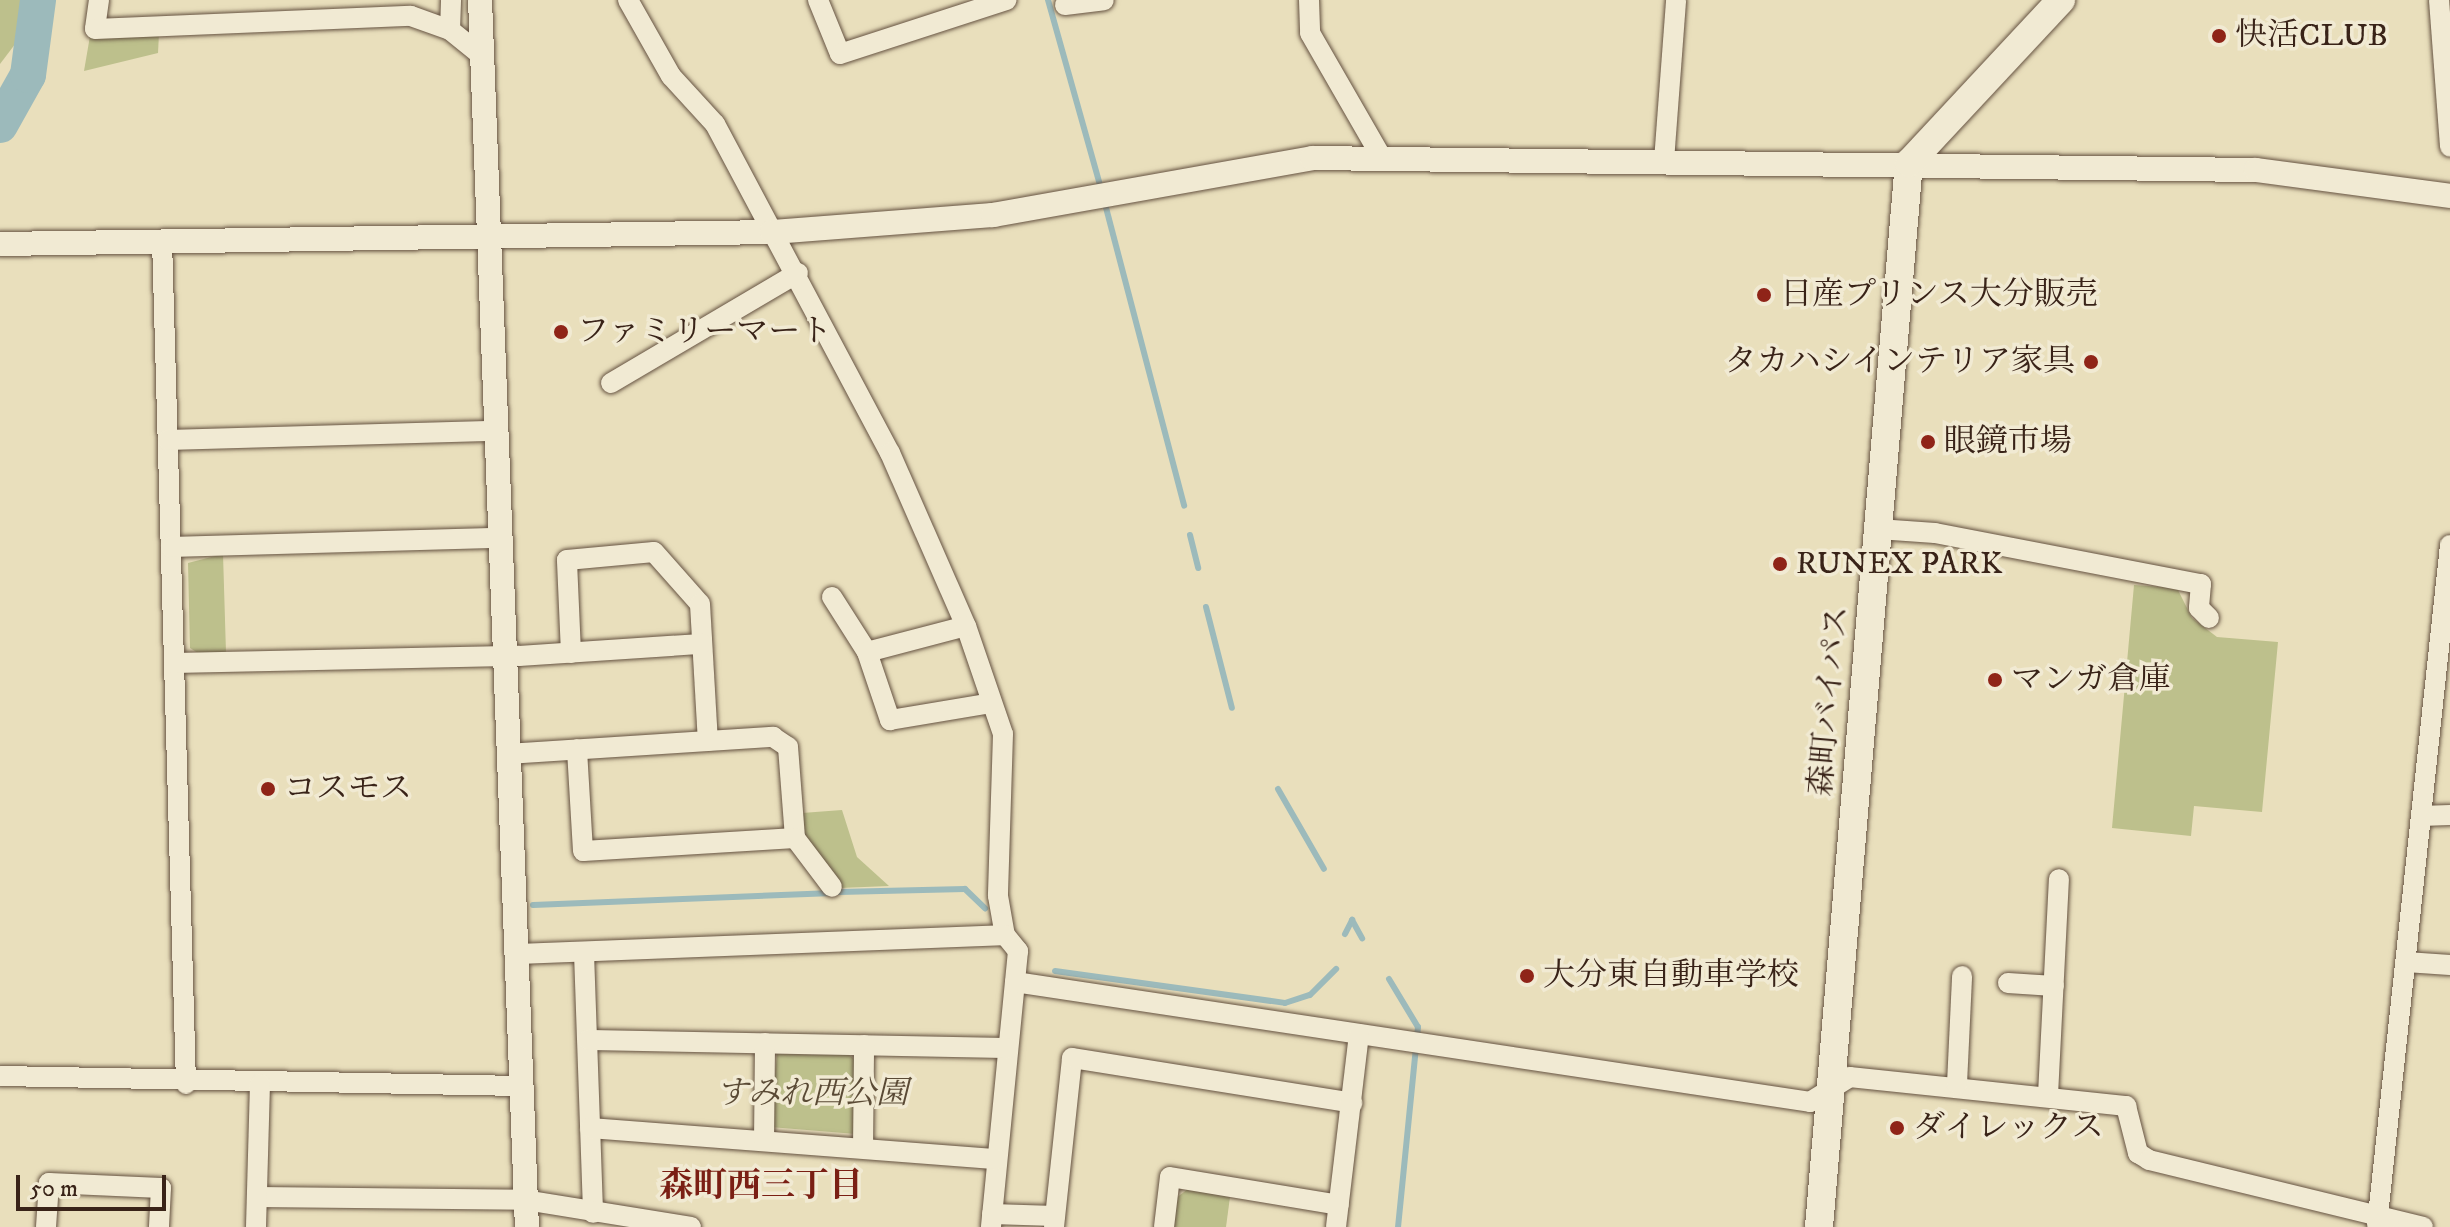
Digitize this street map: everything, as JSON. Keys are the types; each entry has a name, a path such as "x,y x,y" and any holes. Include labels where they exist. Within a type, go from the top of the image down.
{"main road":[{"path":"1909,163 2061,0"},
{"name":"森町バイパス","path":"1819,1227 1909,163"}],"street":[{"path":"99,0 95,29 411,16 450,30 482,56"},
{"path":"450,30 451,0"},
{"path":"480,0 527,1227"},
{"path":"628,0 671,76 715,124 772,232 798,273 890,453 966,626 1003,734 998,896 1005,935 1018,951 991,1220 1054,1222 1072,1058 1352,1103"},
{"path":"818,0 840,54 1006,0"},
{"path":"1065,5 1104,0"},
{"path":"1309,0 1310,33 1382,158"},
{"path":"1664,161 1676,0"},
{"path":"2439,0 2450,147"},
{"path":"0,244 489,233 772,232 993,215 1283,162 1382,158 2256,170 2450,196"},
{"path":"162,240 186,1084"},
{"path":"611,383 798,273"},
{"path":"168,440 495,431"},
{"path":"1878,529 1935,533 2201,584 2199,608 2209,618"},
{"path":"171,547 499,538"},
{"path":"2377,1220 2450,545"},
{"path":"571,653 567,560 654,552 700,604 708,741"},
{"path":"832,597 867,652 890,720 992,703"},
{"path":"867,652 966,626"},
{"path":"174,663 571,653 702,644"},
{"path":"507,754 773,737 788,747 795,838 832,887"},
{"path":"577,749 583,851 795,838"},
{"path":"2421,816 2450,815"},
{"path":"2048,1095 2059,879"},
{"path":"515,954 1005,935"},
{"path":"584,953 593,1213"},
{"path":"2406,962 2450,965"},
{"path":"1957,1084 1962,976"},
{"path":"1015,982 1810,1102 1847,1077 1957,1084 2126,1106 2138,1153 2149,1160 2377,1220 2423,1227"},
{"path":"2008,983 2054,986"},
{"path":"1336,1227 1359,1034"},
{"path":"588,1040 1008,1048"},
{"path":"764,1141 765,1043"},
{"path":"863,1148 864,1045"},
{"path":"0,1076 186,1084 521,1086"},
{"path":"256,1227 260,1084"},
{"path":"590,1128 997,1159"},
{"path":"1164,1227 1170,1177 1339,1205"},
{"path":"46,1227 49,1183 161,1188 159,1227"},
{"path":"257,1197 525,1200 691,1227"}],"green space":[{"path":"0,0 28,0 22,35 0,64"},
{"path":"159,33 158,53 84,71 90,36"},
{"path":"223,554 226,653 198,653 190,648 188,563"},
{"path":"2134,585 2177,588 2192,618 2217,637 2278,642 2262,812 2194,806 2191,836 2112,828"},
{"path":"842,810 857,857 889,886 840,888 804,837 802,813"},
{"name":"すみれ西公園","path":"777,1054 849,1055 857,1061 856,1134 770,1127"},
{"path":"1188,1189 1230,1197 1226,1227 1173,1227 1176,1198"}],"waterway":[{"path":"0,125 28,75 38,0"},
{"path":"1048,0 1101,189"},
{"path":"1104,200 1184,506"},
{"path":"1190,535 1198,568"},
{"path":"1206,607 1232,708"},
{"path":"1278,789 1324,869"},
{"path":"839,892 965,889 985,908"},
{"path":"533,905 827,893"},
{"path":"1345,934 1352,920 1362,938"},
{"path":"1055,971 1285,1003 1310,995 1336,969"},
{"path":"1389,979 1418,1027 1398,1227"}],"place":[{"name":"快活CLUB","path":"2219,36"},
{"name":"日産プリンス大分販売","path":"1764,295"},
{"name":"ファミリーマート","path":"561,332"},
{"name":"タカハシインテリア家具","path":"2091,362"},
{"name":"眼鏡市場","path":"1928,442"},
{"name":"RUNEX PARK","path":"1780,564"},
{"name":"マンガ倉庫","path":"1995,680"},
{"name":"コスモス","path":"268,789"},
{"name":"大分東自動車学校","path":"1527,976"},
{"name":"ダイレックス","path":"1897,1128"}],"district":[{"name":"森町西三丁目","path":"761,1187"}]}
